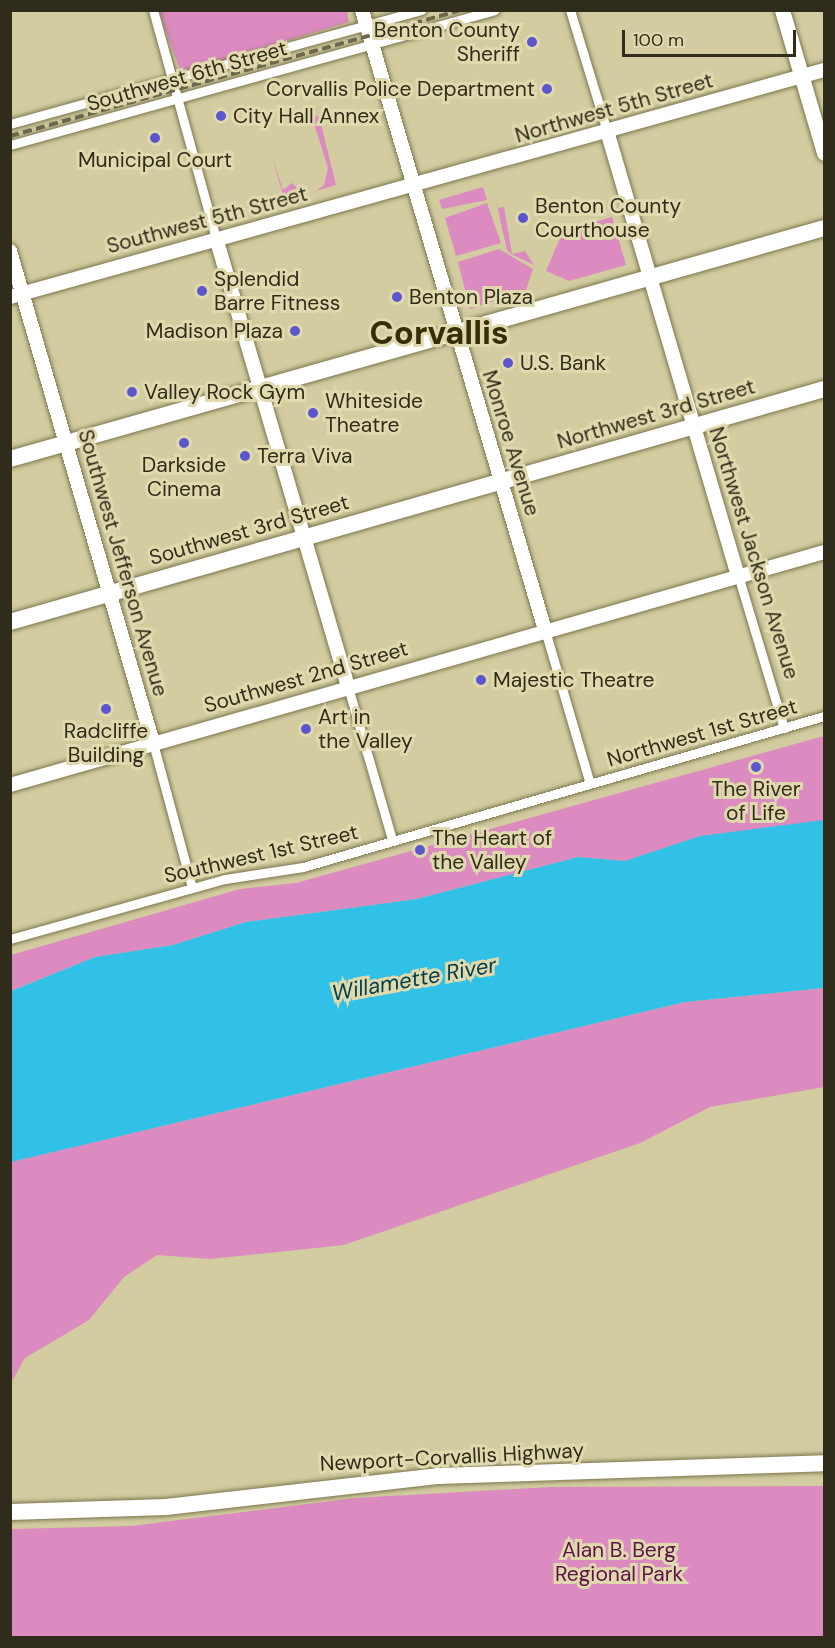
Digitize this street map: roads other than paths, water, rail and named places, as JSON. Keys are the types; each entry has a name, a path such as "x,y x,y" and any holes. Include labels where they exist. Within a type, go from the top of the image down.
{"highway":[{"path":"10,459 825,228"},
{"name":"Northwest 3rd Street","path":"501,481 825,389"},
{"name":"Southwest 3rd Street","path":"10,622 501,481"},
{"name":"Newport-Corvallis Highway","path":"10,1512 166,1507 439,1476 825,1463"}],"main road":[{"path":"782,10 825,153"}],"street":[{"path":"153,10 216,238 392,839"},
{"name":"Monroe Avenue","path":"362,10 590,784"},
{"name":"Southwest 6th Street","path":"10,124 174,81 422,10"},
{"name":"Southwest 6th Street","path":"10,146 177,97 495,10"},
{"name":"Northwest Jackson Avenue","path":"570,10 784,728"},
{"name":"Northwest 5th Street","path":"414,185 825,70"},
{"name":"Southwest 5th Street","path":"17,295 414,185"},
{"name":"Southwest Jefferson Avenue","path":"10,251 17,295 67,443 192,888"},
{"name":"Southwest 2nd Street","path":"10,785 545,630 825,552"},
{"name":"Northwest 1st Street","path":"590,784 825,716"},
{"name":"Southwest 1st Street","path":"10,939 192,888 303,867 392,839 590,784"}],"water":[{"name":"Willamette River","path":"824,820 824,988 685,1002 11,1162 11,991 95,957 173,945 246,922 417,899 578,857 625,861 700,836"}],"railway":[{"path":"10,136 460,10"}],"place":[{"name":"Benton County Sheriff","path":"532,42"},
{"name":"Corvallis Police Department","path":"547,89"},
{"name":"City Hall Annex","path":"221,116"},
{"name":"Municipal Court","path":"155,138"},
{"name":"Benton County Courthouse","path":"523,218"},
{"name":"Splendid Barre Fitness","path":"202,291"},
{"name":"Benton Plaza","path":"397,297"},
{"name":"Madison Plaza","path":"295,331"},
{"name":"U.S. Bank","path":"508,363"},
{"name":"Valley Rock Gym","path":"132,392"},
{"name":"Whiteside Theatre","path":"313,413"},
{"name":"Darkside Cinema","path":"184,443"},
{"name":"Terra Viva","path":"245,456"},
{"name":"Majestic Theatre","path":"481,680"},
{"name":"Radcliffe Building","path":"106,709"},
{"name":"Art in the Valley","path":"306,729"},
{"name":"The River of Life","path":"756,767"},
{"name":"The Heart of the Valley","path":"420,850"}],"district":[{"name":"Corvallis","path":"439,333"}],"park label":[{"name":"Alan B. Berg Regional Park","path":"619,1562"}]}
